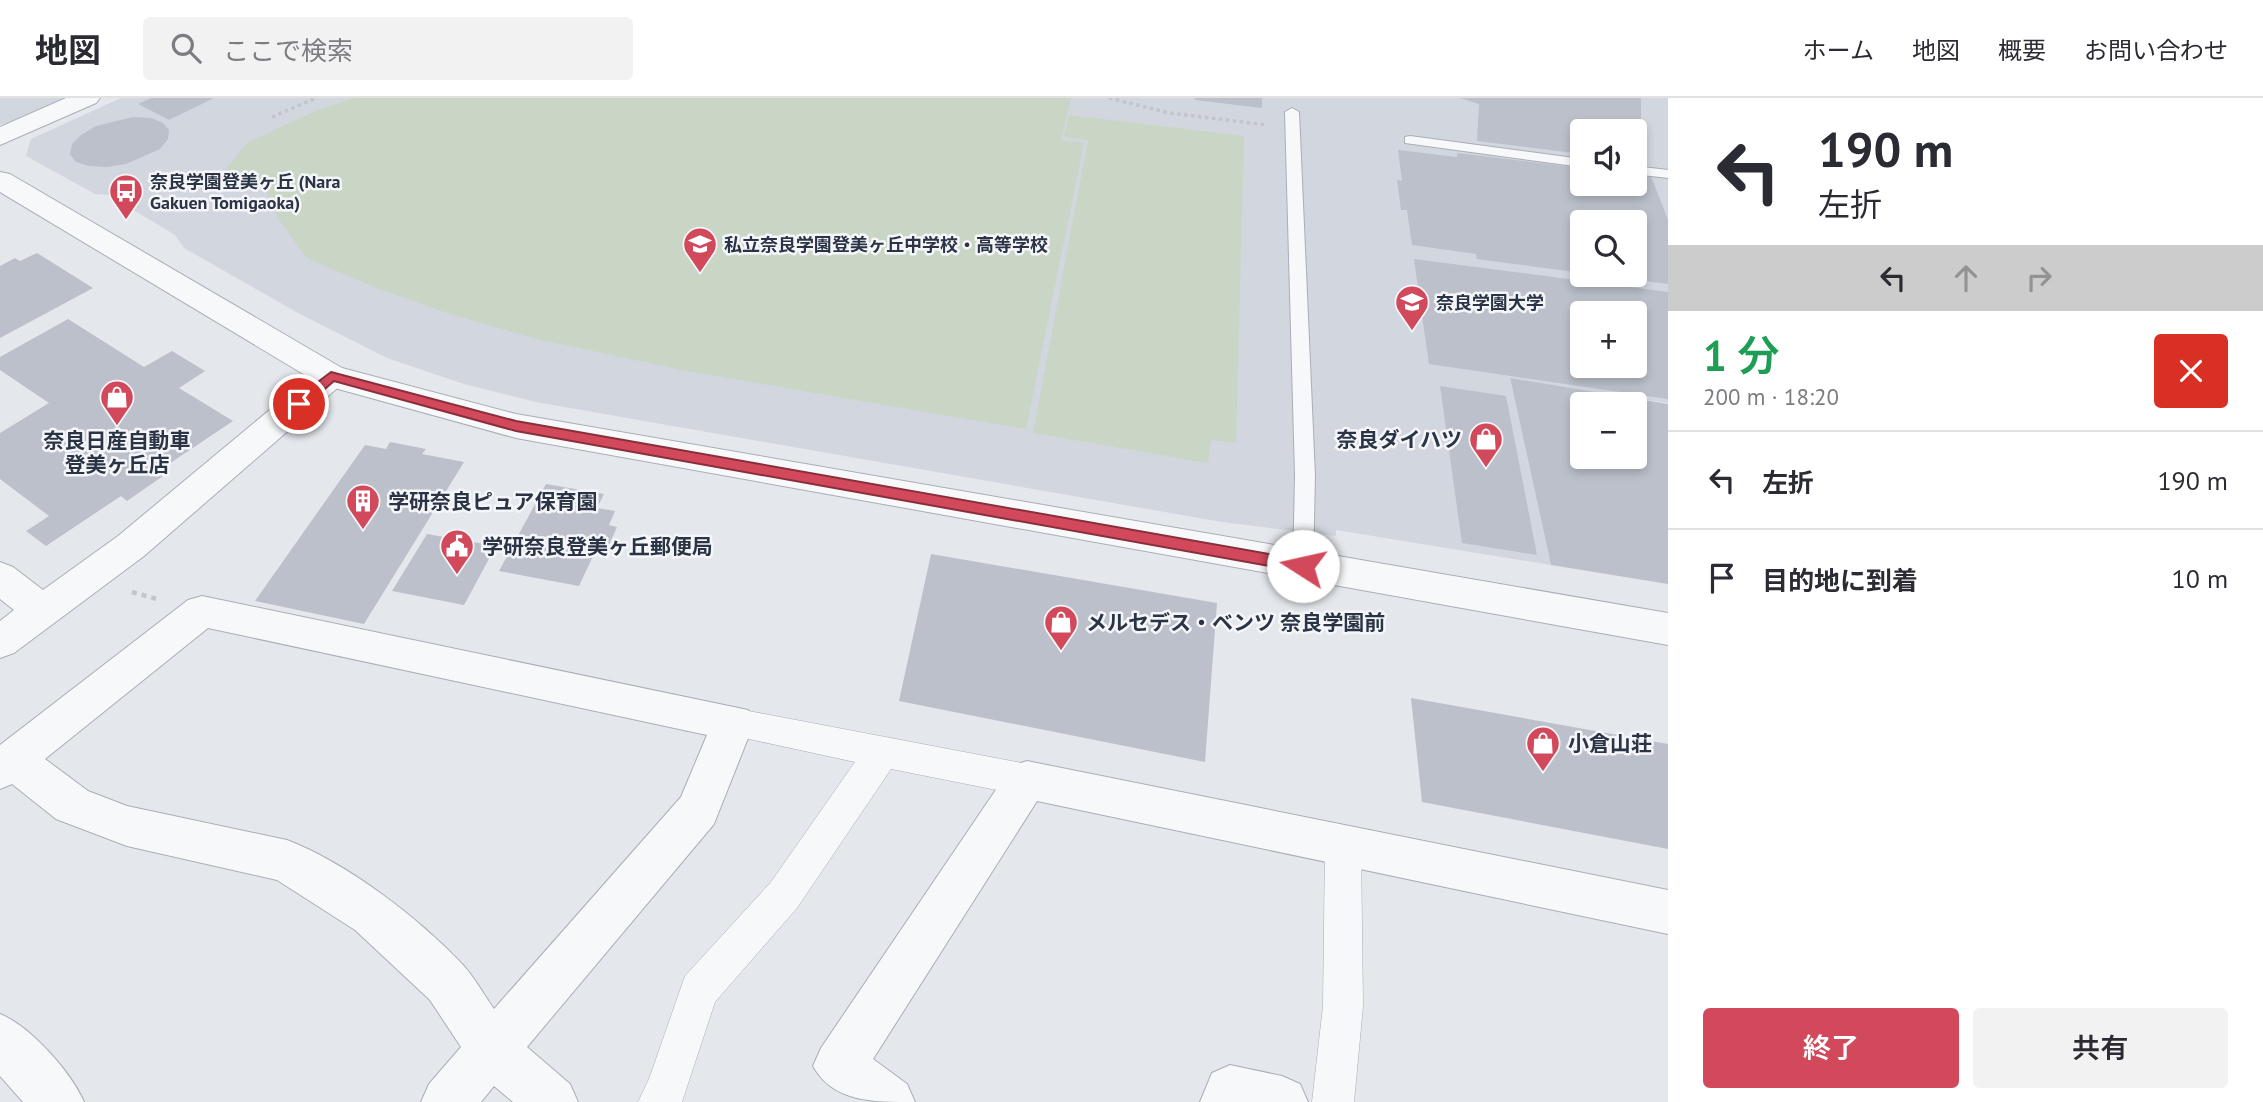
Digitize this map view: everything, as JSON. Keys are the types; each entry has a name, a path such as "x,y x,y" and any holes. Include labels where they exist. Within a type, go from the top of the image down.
{"street":[{"path":"0,137 87,98"},
{"path":"0,180 331,376 516,426 1668,629"},
{"path":"0,642 131,546 331,376"},
{"path":"0,577 43,611"},
{"path":"552,1102 492,1050 447,983 372,914 287,862 127,827 72,805 7,765 202,611 733,723 1027,780 1668,912"},
{"path":"447,1102 698,810 733,723"},
{"path":"659,1102 666,1090 699,990 784,895 883,751"},
{"path":"889,1102 839,1066 1027,780"},
{"path":"1333,1102 1343,1006 1343,846"},
{"path":"0,1039 58,1102"},
{"path":"1226,1102 1230,1091 1282,1102"}],"lane":[{"path":"1292,120 1305,476 1303,566"},
{"path":"1410,140 1570,161"},
{"path":"1647,172 1668,174"}],"path":[{"path":"272,117 316,98"},
{"path":"1109,98 1170,113 1292,120"}],"shaded area":[{"path":"0,98 67,98 9,123 0,124"},
{"path":"121,98 1668,98 1668,403 1647,400 1647,392 1596,392 1510,379 1551,565 1336,530 1336,536 1222,522 536,402 464,384 387,358 298,313 184,248 175,235 109,195 95,194 26,156 31,139"}],"green space":[{"name":"私立奈良学園登美ヶ丘中学校・高等学校","path":"355,98 1071,98 1061,140 1084,143 1026,429 686,371 533,338 450,314 379,289 307,258 280,221 260,179 228,184 223,172 248,142 320,109"},
{"name":"私立奈良学園登美ヶ丘中学校・高等学校","path":"1069,115 1244,136 1236,443 1211,440 1208,463 1033,433 1088,140 1064,137"}],"building":[{"path":"151,98 214,98 169,120 138,104"},
{"path":"1262,98 1262,108 1195,100"},
{"path":"1460,98 1641,98 1641,119 1570,119 1570,153 1477,141 1479,104"},
{"path":"133,117 151,118 163,123 169,130 168,139 160,149 126,164 107,167 76,162 70,154 72,144 96,126"},
{"path":"1398,150 1457,157 1457,153 1570,167 1570,196 1647,196 1647,176 1651,176 1668,220 1668,284 1647,281 1647,210 1570,210 1570,271 1477,259 1476,254 1412,245 1407,210 1401,210 1397,180 1402,181"},
{"path":"37,253 93,288 0,338 0,266 15,258 20,261"},
{"path":"1414,259 1570,279 1570,287 1630,287 1668,292 1668,399 1647,396 1647,392 1620,392 1429,364"},
{"name":"奈良日産自動車 登美ヶ丘店","path":"68,319 144,367 172,351 205,371 179,388 233,421 157,472 163,476 127,501 121,496 46,546 26,531 49,516 0,479 0,433 49,403 0,370 0,357"},
{"path":"1510,378 1595,392 1570,392 1570,469 1647,469 1647,401 1668,404 1668,584 1551,565"},
{"name":"奈良ダイハツ","path":"1440,386 1506,396 1537,555 1462,543"},
{"name":"学研奈良ピュア保育園","path":"390,442 426,449 422,454 464,462 364,624 255,601 365,445 386,449"},
{"path":"546,484 604,494 597,508 615,511 609,525 617,527 604,556 594,554 579,586 499,571"},
{"path":"427,534 496,546 464,605 392,591"},
{"name":"メルセデス・ベンツ 奈良学園前","path":"931,554 1217,603 1205,762 899,701"},
{"name":"小倉山荘","path":"1411,698 1668,744 1668,849 1422,802"}],"place":[{"name":"奈良学園登美ヶ丘 (Nara Gakuen Tomigaoka)","path":"126,221"},
{"name":"私立奈良学園登美ヶ丘中学校・高等学校","path":"700,274"},
{"name":"奈良学園大学","path":"1412,332"},
{"name":"奈良日産自動車 登美ヶ丘店","path":"117,427"},
{"name":"奈良ダイハツ","path":"1486,469"},
{"name":"学研奈良ピュア保育園","path":"363,531"},
{"name":"学研奈良登美ヶ丘郵便局","path":"457,576"},
{"name":"メルセデス・ベンツ 奈良学園前","path":"1061,652"},
{"name":"小倉山荘","path":"1543,773"}],"route":[{"path":"299,404 331,376 516,426 1303,566"}]}
